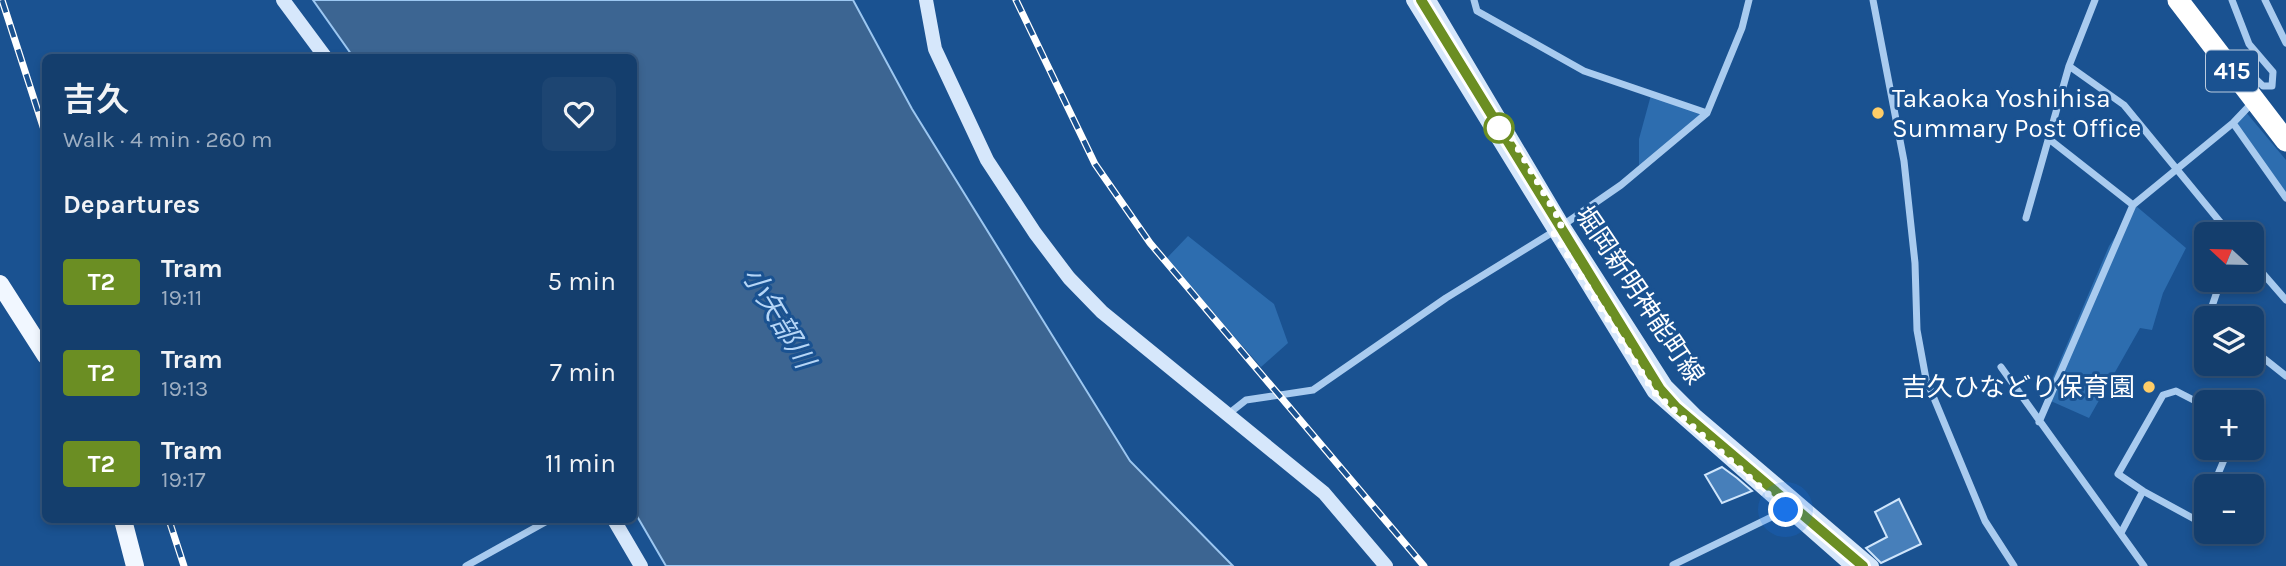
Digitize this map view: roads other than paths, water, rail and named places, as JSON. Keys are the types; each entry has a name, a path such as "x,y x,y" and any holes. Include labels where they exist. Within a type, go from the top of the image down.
{"highway":[{"name":"415","path":"2178,0 2286,141"}],"main road":[{"path":"283,0 323,54"},
{"path":"926,0 935,49 987,160 1035,233 1069,278 1102,312 1324,493 1386,566"},
{"name":"堀岡新明神能町線","path":"1413,0 1558,228 1655,370 1678,399 1872,566"},
{"name":"堀岡新明神能町線","path":"1429,0 1654,392 1852,566"},
{"path":"0,284 42,350"},
{"path":"124,523 135,566"},
{"path":"616,523 641,566"}],"street":[{"path":"1474,0 1477,11 1584,71 1707,113"},
{"path":"1227,415 1246,400 1313,390 1446,298 1621,185 1707,113 1742,28 1749,0"},
{"path":"1873,0 1904,161 1915,263 1917,330 1926,379 1985,521 2014,566"},
{"path":"2025,218 2069,66 2095,0"},
{"path":"2221,57 2237,61 2263,86 2272,86 2273,72 2249,44 2232,0"},
{"path":"2265,0 2286,43"},
{"path":"2069,66 2124,105 2220,222"},
{"path":"2039,422 2133,205 2233,123 2255,100"},
{"path":"2233,123 2286,198"},
{"path":"2049,139 2133,205"},
{"path":"2264,275 2286,300"},
{"path":"2264,359 2286,376"},
{"path":"2001,367 2144,566"},
{"path":"2194,400 2176,391 2163,395 2118,474 2143,492 2194,519"},
{"path":"2121,534 2143,492"},
{"path":"1672,565 1786,510"},
{"path":"466,566 544,523"}],"water":[{"name":"小矢部川","path":"313,0 853,0 912,109 1130,461 1233,566 666,566 637,516 637,54 351,54"}],"tram line":[{"path":"1421,0 1660,389 1676,407 1863,566"},
{"name":"T2","path":"1421,0 1648,374 1676,407 1863,566"}],"railway":[{"path":"2,0 42,124"},
{"path":"1016,0 1095,164 1150,243 1424,566"},
{"path":"170,523 184,566"}],"place":[{"name":"Takaoka Yoshihisa Summary Post Office","path":"1878,113"},
{"name":"吉久ひなどり保育園","path":"2149,387"}]}
